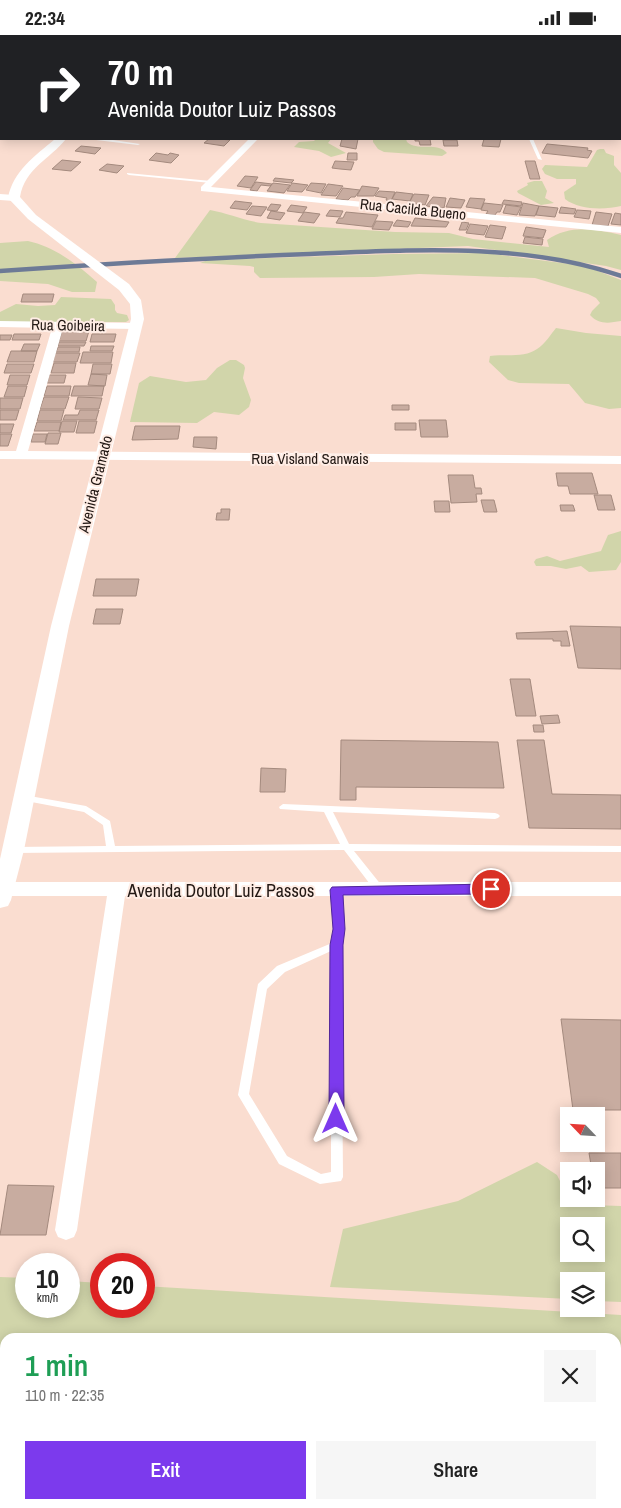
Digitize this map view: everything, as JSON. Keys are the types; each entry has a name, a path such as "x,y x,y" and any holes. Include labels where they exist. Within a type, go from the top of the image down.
{"street":[{"path":"0,197 14,198 14,187 19,177 60,140"},
{"path":"208,185 253,140"},
{"name":"Rua Cacilda Bueno","path":"208,185 621,230"},
{"name":"Avenida Gramado","path":"1,893 13,850 60,627 137,325 138,313 136,300 124,287 32,217 14,198"},
{"name":"Rua Goibeira","path":"0,324 137,325"},
{"path":"20,454 58,325"},
{"name":"Rua Visland Sanwais","path":"0,455 621,460"},
{"name":"Avenida Doutor Luiz Passos","path":"1,893 117,890 621,889"},
{"path":"66,1230 117,890"}],"lane":[{"path":"104,140 138,144"},
{"path":"531,140 540,159"},
{"path":"129,174 208,185"},
{"path":"24,798 86,809 107,823 112,850"},
{"path":"282,807 495,816"},
{"path":"327,809 346,847 379,889"},
{"path":"13,850 346,847 621,849"},
{"path":"336,890 339,929 336,945 336,1177 320,1179 283,1160 243,1095 262,987 281,969 336,945"}],"green space":[{"path":"330,140 328,143 346,153 331,157 319,151 294,147 299,142"},
{"path":"373,140 406,140 411,145 443,149 447,153 442,156 384,152 378,149"},
{"path":"604,149 606,153 614,156 614,165 621,173 621,206 592,208 571,203 565,199 564,192 576,184 576,179 557,179 545,174 542,169 545,165 587,167 597,150"},
{"path":"542,181 547,191 545,198 554,203 541,205 518,193 517,191 528,185 527,183"},
{"path":"210,210 261,223 395,232 449,233 473,239 549,247 547,240 565,232 583,229 602,231 621,235 621,270 606,266 468,246 175,258"},
{"path":"28,241 47,247 82,269 97,282 95,292 72,292 48,284 0,281 0,243"},
{"path":"486,253 585,266 621,280 621,321 608,323 593,318 590,315 600,303 596,298 535,278 419,274 374,277 260,278 254,272 254,267 250,266 200,263 208,260"},
{"path":"61,297 111,299 117,313 127,315 129,320 126,322 0,322 0,312 16,304 55,305"},
{"path":"556,328 621,336 621,408 609,409 585,403 569,384 519,383 508,380 489,362 490,356 521,355 532,352 543,344"},
{"path":"230,360 236,360 244,365 243,378 251,400 249,407 239,415 214,412 197,423 130,422 139,383 150,376 186,382 206,380 217,368"},
{"path":"621,531 621,562 616,570 589,572 581,566 566,569 536,566 534,562 536,559 547,556 560,561 601,551 608,535"},
{"path":"537,1162 557,1175 560,1181 560,1207 621,1206 621,1302 605,1301 605,1272 560,1272 560,1299 330,1287 343,1229 458,1201"},
{"path":"0,1277 15,1278 15,1318 80,1318 80,1282 90,1282 90,1318 155,1318 155,1287 560,1311 560,1317 605,1317 605,1314 621,1315 621,1333 0,1333"}],"building":[{"path":"208,140 230,140 224,146 204,143"},
{"path":"342,140 358,140 356,149 340,146"},
{"path":"430,140 431,145 420,145 419,141 415,141"},
{"path":"443,140 457,140 458,146 444,146"},
{"path":"484,140 501,140 499,147 482,146"},
{"path":"547,144 588,148 587,150 592,151 588,158 542,153"},
{"path":"81,146 101,148 95,154 75,151"},
{"path":"156,153 179,155 171,163 149,160"},
{"path":"348,153 357,153 357,160 347,160"},
{"path":"62,160 81,162 71,171 52,169"},
{"path":"335,161 354,162 351,170 332,168"},
{"path":"525,161 535,161 540,179 530,179"},
{"path":"107,164 124,166 117,173 99,170"},
{"path":"245,176 258,177 251,188 237,186"},
{"path":"275,178 294,180 291,183 273,181"},
{"path":"256,182 272,184 270,186 261,185 257,191 250,190"},
{"path":"273,183 290,185 284,193 267,191"},
{"path":"292,183 308,185 302,192 287,191"},
{"path":"311,183 326,184 321,193 306,190"},
{"path":"328,184 343,186 336,196 321,195"},
{"path":"362,186 379,188 374,196 357,196"},
{"path":"343,188 360,190 355,197 351,197 348,200 336,199"},
{"path":"379,191 395,192 391,201 386,200 387,198 375,196"},
{"path":"396,192 413,194 410,201 392,199"},
{"path":"414,194 429,195 425,205 409,203"},
{"path":"433,197 446,198 444,208 426,206"},
{"path":"450,198 465,200 461,208 446,207"},
{"path":"470,198 485,199 481,209 466,207"},
{"path":"504,200 522,202 521,206 502,204"},
{"path":"235,201 252,203 247,210 230,208"},
{"path":"484,203 503,205 500,212 497,212 495,215 486,214 488,211 481,210"},
{"path":"523,203 539,206 535,216 519,215"},
{"path":"271,204 281,205 277,211 267,210"},
{"path":"291,205 307,207 303,213 287,211"},
{"path":"506,205 521,207 517,215 503,213"},
{"path":"252,206 267,207 261,216 246,214"},
{"path":"539,206 558,208 555,217 536,215"},
{"path":"561,207 576,209 574,214 559,213"},
{"path":"330,210 343,211 340,217 326,216"},
{"path":"577,210 591,211 589,219 574,217"},
{"path":"271,211 285,213 280,220 267,218"},
{"path":"304,212 320,214 314,223 298,221"},
{"path":"346,212 378,215 372,227 336,223 339,218 343,218"},
{"path":"596,212 612,214 608,226 592,225"},
{"path":"615,213 621,214 621,225 611,224"},
{"path":"415,218 449,222 446,227 411,226"},
{"path":"397,220 411,222 408,227 393,226"},
{"path":"376,221 393,222 389,230 372,229"},
{"path":"462,222 469,223 466,230 459,230"},
{"path":"470,224 488,226 484,235 466,233"},
{"path":"490,225 506,227 502,239 485,237"},
{"path":"526,227 546,230 543,238 523,236"},
{"path":"525,237 543,239 542,245 523,243"},
{"path":"23,294 54,294 52,302 21,302"},
{"path":"62,331 89,331 86,341 59,341"},
{"path":"14,334 41,334 39,340 12,340"},
{"path":"92,334 116,334 114,342 90,342"},
{"path":"0,335 12,335 10,340 0,340"},
{"path":"59,342 86,342 84,346 58,346"},
{"path":"24,344 40,344 37,351 21,351"},
{"path":"91,346 114,346 112,351 90,351"},
{"path":"58,347 80,347 79,352 56,352"},
{"path":"11,351 37,351 34,362 7,362"},
{"path":"83,352 113,352 111,363 80,363"},
{"path":"55,353 80,353 77,362 53,362"},
{"path":"54,363 76,363 74,373 51,373"},
{"path":"7,364 34,364 31,373 4,373"},
{"path":"93,364 112,364 110,374 91,374"},
{"path":"91,374 107,375 105,386 88,385"},
{"path":"10,375 30,375 27,385 7,385"},
{"path":"49,375 66,375 64,383 47,383"},
{"path":"8,386 27,386 24,397 4,397"},
{"path":"47,386 71,386 69,396 44,396"},
{"path":"74,386 104,386 102,396 71,396"},
{"path":"44,397 69,397 65,409 40,409"},
{"path":"78,397 102,398 99,409 75,409"},
{"path":"0,398 23,398 20,409 0,409"},
{"path":"392,405 409,405 409,410 392,410"},
{"path":"0,410 19,410 16,420 0,420"},
{"path":"40,410 64,410 61,421 37,421"},
{"path":"80,410 99,410 96,420 63,420 65,415 78,415"},
{"path":"419,420 446,420 448,437 421,437"},
{"path":"62,421 77,421 74,432 59,432"},
{"path":"79,421 97,421 94,433 76,433"},
{"path":"37,422 61,422 59,431 34,431"},
{"path":"395,423 416,423 416,430 395,430"},
{"path":"0,424 14,424 11,433 0,433"},
{"path":"135,426 180,426 178,439 132,440"},
{"path":"48,433 61,433 58,444 45,444"},
{"path":"0,434 12,434 8,446 0,446"},
{"path":"33,434 47,434 45,442 31,442"},
{"path":"194,437 217,437 216,449 193,447"},
{"path":"556,473 592,473 598,494 570,494 568,486 558,486"},
{"path":"448,475 473,475 475,488 481,488 482,494 476,494 477,502 451,503"},
{"path":"594,495 611,495 615,510 598,510"},
{"path":"481,500 494,500 497,512 484,512"},
{"path":"434,501 449,501 450,512 435,512"},
{"path":"560,505 573,505 575,511 561,511"},
{"path":"221,509 230,509 229,520 216,520 217,513 221,513"},
{"path":"96,579 139,579 136,596 93,596"},
{"path":"96,609 123,609 120,624 93,624"},
{"path":"570,626 621,627 621,669 578,668"},
{"path":"567,631 570,646 561,646 561,641 553,641 553,639 517,639 516,633"},
{"path":"510,679 530,679 536,716 516,716"},
{"path":"558,715 560,723 542,724 540,716"},
{"path":"533,725 543,725 544,732 534,732"},
{"path":"341,740 498,742 504,788 356,787 356,800 340,800"},
{"path":"517,740 544,740 552,794 621,795 621,829 529,828"},
{"path":"261,768 286,769 285,792 260,792"},
{"path":"561,1019 621,1020 621,1110 605,1110 605,1107 573,1107"},
{"path":"589,1153 621,1153 621,1188 605,1188 605,1162 590,1162"},
{"path":"8,1185 54,1186 46,1235 0,1235"}],"waterway":[{"path":"0,271 232,257 427,250 507,253 546,258 584,265 621,276"}],"route":[{"path":"336,1119 336,945 339,929 336,890 491,889"}]}
